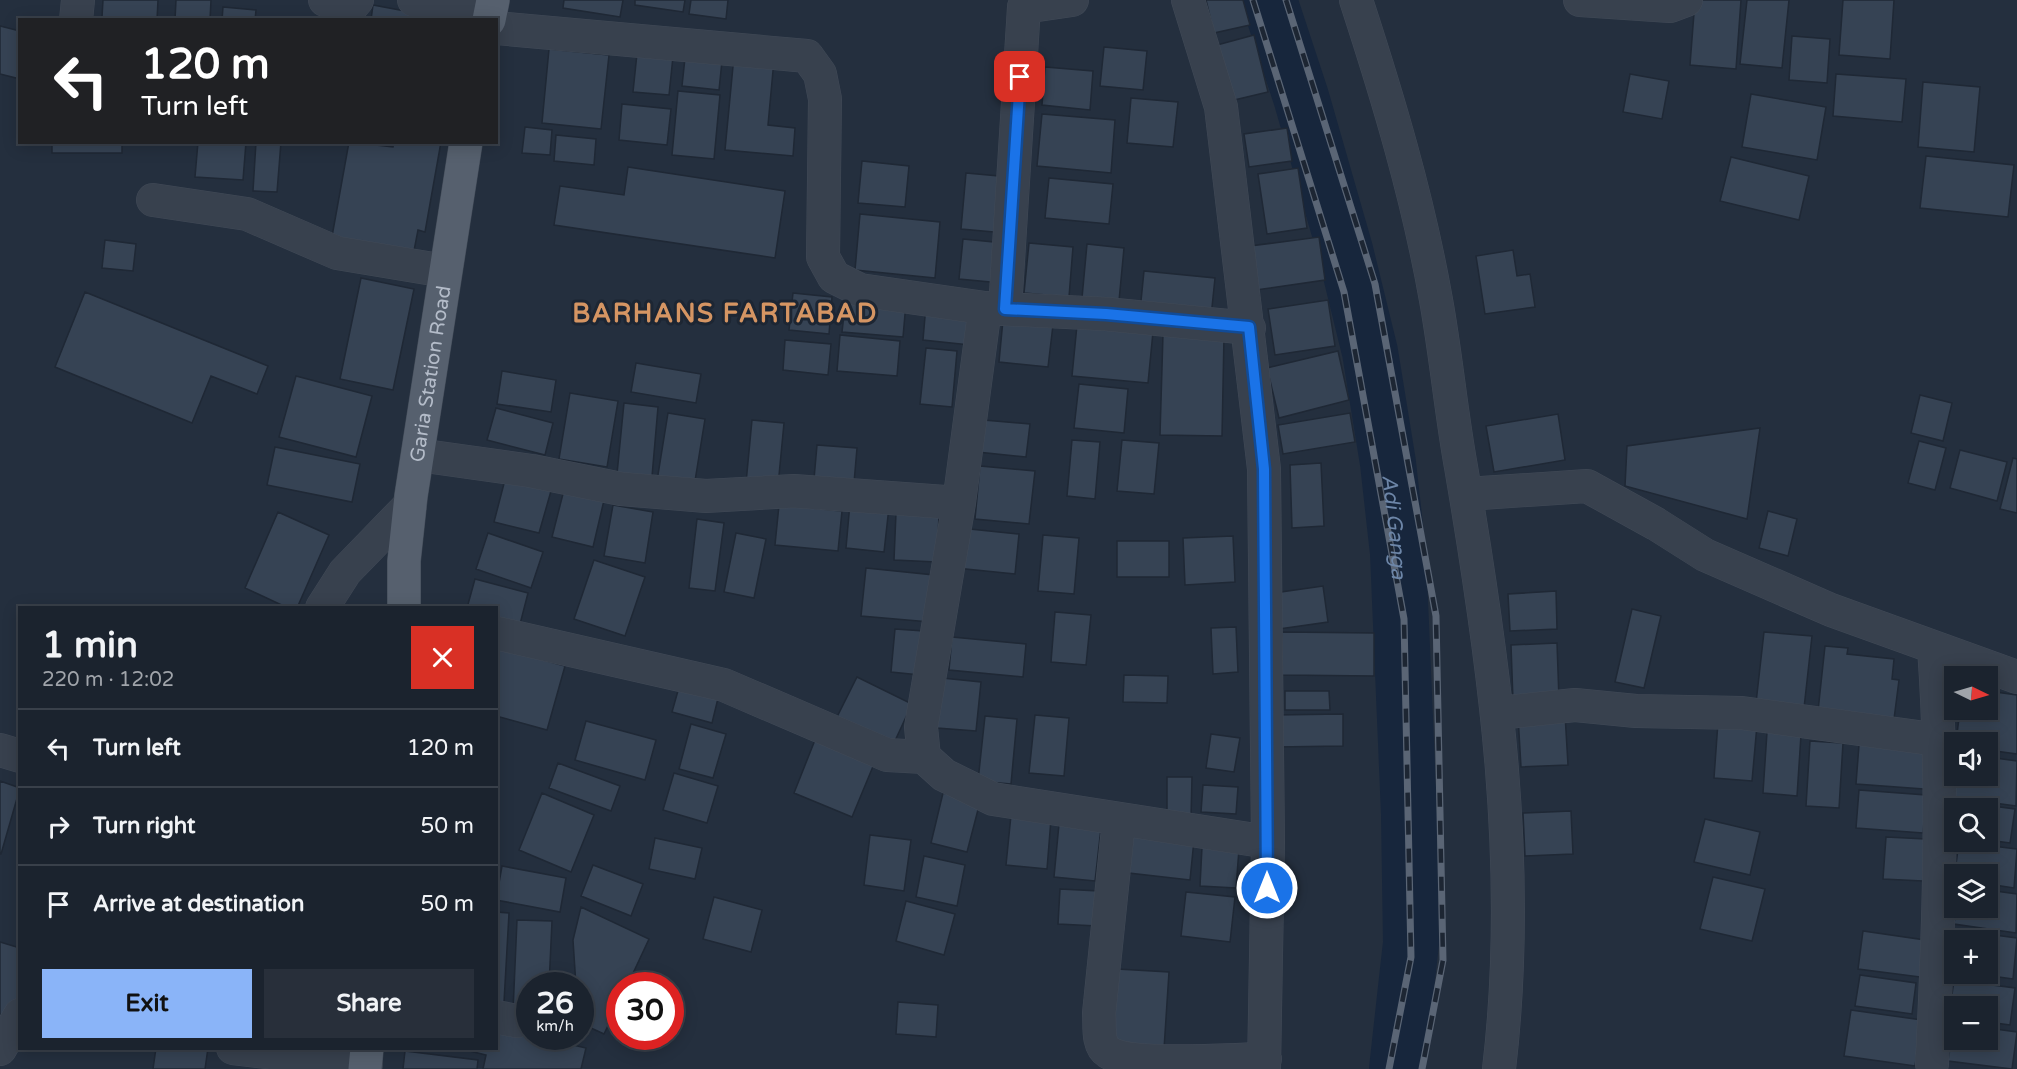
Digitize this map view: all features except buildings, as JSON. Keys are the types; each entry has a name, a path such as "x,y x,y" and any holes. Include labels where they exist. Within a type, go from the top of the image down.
{"main road":[{"path":"488,18 494,0"},
{"name":"Garia Station Road","path":"404,606 404,561 410,505 466,144"}],"street":[{"path":"76,18 78,0"},
{"path":"325,0 351,7 357,0"},
{"path":"414,0 480,18"},
{"path":"924,757 921,727 995,309 1024,8 1072,0"},
{"path":"1119,819 1099,1013 1101,1044 1109,1053 1131,1060 1264,1064 1268,842 1264,469 1249,327 1221,107 1188,0"},
{"path":"1580,0 1670,6 1686,0"},
{"path":"1362,1 1418,212 1436,299 1498,713 1510,924 1499,1069"},
{"path":"498,28 807,56 820,74 825,99 823,257 834,277 860,290 995,309 1106,314 1249,327"},
{"path":"153,200 247,214 337,253 445,271"},
{"path":"418,455 532,471 621,489 706,496 795,491 959,503"},
{"path":"1466,494 1587,486 1656,524 1705,555 1831,610 2017,677"},
{"path":"323,606 345,572 410,505"},
{"path":"498,633 676,672 724,685 887,755 924,757 945,775 993,800 1089,812 1119,819 1268,842"},
{"path":"1932,1064 1938,950 1940,740 1934,648"},
{"path":"1498,713 1575,705 1636,711 1742,713 1940,740"},
{"path":"0,750 18,755"},
{"path":"0,1048 18,1018"},
{"path":"224,1069 226,1050"},
{"path":"253,1050 366,1061"}],"waterway":[{"name":"Adi Ganga","path":"1269,0 1301,97 1345,250 1370,352 1388,463 1398,553 1409,814 1411,943 1397,1069"}],"railway":[{"path":"1253,0 1344,292 1404,619 1411,957 1389,1069"},
{"path":"1286,0 1375,284 1436,616 1443,960 1422,1069"}],"district":[{"name":"BARHANS FARTABAD","path":"725,313"}],"route":[{"path":"1020,77 1005,309 1106,314 1249,327 1264,469 1267,888"}]}
